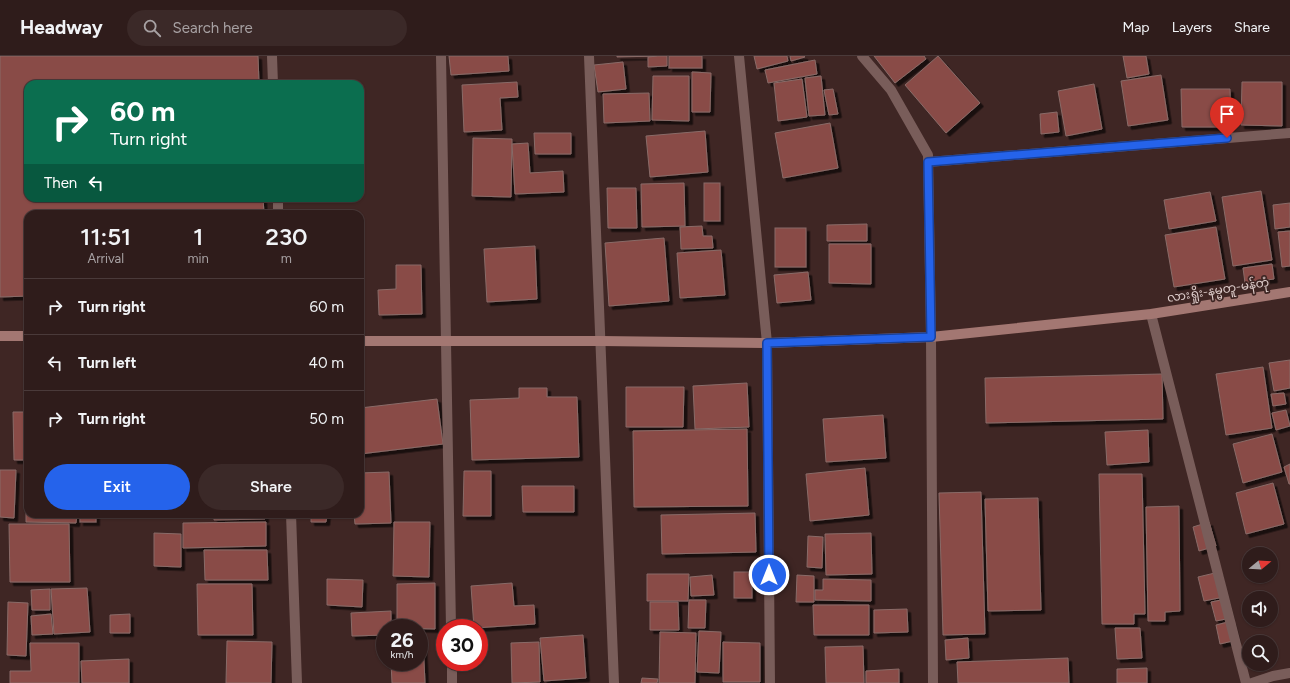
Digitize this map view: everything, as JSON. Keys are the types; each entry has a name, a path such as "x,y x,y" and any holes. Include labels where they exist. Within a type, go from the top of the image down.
{"main road":[{"name":"လားရှိုး-နမ္မတူ-မန်တုံ","path":"364,341 767,343 931,337 1151,314 1290,292"},
{"path":"0,336 24,336"}],"street":[{"path":"272,56 273,80"},
{"path":"441,56 451,619"},
{"path":"589,56 614,683"},
{"path":"739,56 767,343 770,683"},
{"path":"862,56 891,90 928,155 931,337 933,683"},
{"path":"928,162 1290,133"},
{"path":"1151,314 1246,683"},
{"path":"291,518 297,683"},
{"path":"452,671 452,683"},
{"path":"1252,683 1275,680 1290,673"}],"building":[{"path":"0,56 258,56 259,80 24,80 24,202 263,202 264,210 24,210 24,296 0,297"},
{"path":"449,56 508,56 509,71 451,75"},
{"path":"617,56 657,56 617,57"},
{"path":"667,56 667,66 648,67 648,57"},
{"path":"669,56 702,56 702,68 669,68"},
{"path":"754,56 787,56 788,61 757,69"},
{"path":"790,56 804,56 805,57 791,61"},
{"path":"874,56 924,56 926,59 895,83"},
{"path":"938,56 980,103 946,133 905,85"},
{"path":"1123,56 1146,56 1149,74 1127,78"},
{"path":"815,60 817,74 768,83 765,70"},
{"path":"623,62 626,89 598,92 594,65"},
{"path":"692,72 711,73 710,112 692,112"},
{"path":"1161,75 1168,120 1128,126 1121,81"},
{"path":"653,76 689,76 689,121 652,120"},
{"path":"821,76 825,115 809,116 805,78"},
{"path":"802,79 807,117 778,121 774,83"},
{"path":"517,82 518,97 500,98 502,130 464,132 462,85"},
{"path":"1242,82 1282,82 1282,126 1241,125"},
{"path":"1094,84 1102,129 1066,136 1058,91"},
{"path":"833,89 838,114 829,115 824,90"},
{"path":"1181,89 1230,89 1231,127 1182,127"},
{"path":"649,93 650,121 604,123 603,94"},
{"path":"1057,112 1059,132 1041,134 1040,114"},
{"path":"830,123 838,168 783,178 775,133"},
{"path":"705,131 708,172 650,177 646,136"},
{"path":"534,133 571,133 571,154 535,154"},
{"path":"473,138 512,139 511,197 472,196"},
{"path":"528,143 530,173 563,171 564,192 515,194 512,144"},
{"path":"684,183 685,226 642,227 641,184"},
{"path":"704,183 720,183 720,221 704,221"},
{"path":"607,188 636,188 637,228 608,228"},
{"path":"1261,191 1272,260 1233,266 1222,197"},
{"path":"1210,192 1216,221 1169,229 1164,200"},
{"path":"1290,203 1290,227 1275,229 1273,205"},
{"path":"867,224 867,241 827,241 827,225"},
{"path":"702,226 703,236 712,236 713,248 681,249 680,227"},
{"path":"1216,227 1225,279 1174,287 1165,235"},
{"path":"775,228 806,228 806,267 775,267"},
{"path":"1290,231 1290,266 1282,267 1278,232"},
{"path":"664,238 669,301 609,306 605,243"},
{"path":"829,244 871,244 871,284 829,283"},
{"path":"535,246 537,299 487,302 484,249"},
{"path":"721,250 725,295 680,298 677,253"},
{"path":"1272,264 1274,279 1245,283 1243,268"},
{"path":"396,265 421,265 422,314 379,315 378,290 396,289"},
{"path":"808,272 811,300 777,303 774,275"},
{"path":"1290,360 1290,388 1274,391 1269,363"},
{"path":"1263,367 1272,428 1226,435 1216,374"},
{"path":"1162,374 1163,419 986,423 985,378"},
{"path":"747,383 749,427 695,429 693,386"},
{"path":"626,387 684,387 683,427 626,427"},
{"path":"519,388 547,388 547,397 577,397 579,457 472,460 470,400 519,398"},
{"path":"1284,393 1286,404 1273,406 1271,394"},
{"path":"437,399 443,444 364,454 364,408"},
{"path":"1286,410 1290,426 1276,430 1272,413"},
{"path":"13,412 24,412 24,460 14,460"},
{"path":"883,415 886,458 826,462 823,419"},
{"path":"747,429 748,506 634,507 633,431"},
{"path":"1148,430 1149,462 1107,465 1105,432"},
{"path":"1272,434 1282,472 1243,483 1233,444"},
{"path":"1290,464 1290,484 1289,484 1284,467"},
{"path":"865,468 869,515 810,521 806,474"},
{"path":"0,470 16,470 14,518 0,517"},
{"path":"464,471 491,471 491,516 463,516"},
{"path":"389,472 391,523 355,524 354,518 364,518 364,473"},
{"path":"1099,474 1142,474 1145,614 1134,614 1134,624 1102,624"},
{"path":"1273,483 1284,524 1246,534 1236,493"},
{"path":"522,486 574,486 574,512 523,512"},
{"path":"981,492 985,634 943,635 939,493"},
{"path":"1038,498 1041,610 988,611 985,499"},
{"path":"1179,506 1180,611 1165,612 1165,621 1148,621 1146,507"},
{"path":"755,513 756,552 662,554 661,515"},
{"path":"26,518 77,518 76,523 26,522"},
{"path":"80,518 96,518 96,522 80,522"},
{"path":"214,518 265,518 265,519 214,520"},
{"path":"311,518 326,518 326,522 311,522"},
{"path":"266,522 266,546 183,548 183,523"},
{"path":"394,522 430,522 429,577 393,576"},
{"path":"1209,522 1216,546 1199,551 1193,527"},
{"path":"9,524 69,524 70,582 10,582"},
{"path":"154,533 181,534 181,567 154,566"},
{"path":"871,533 872,574 826,575 825,534"},
{"path":"808,536 823,537 822,568 807,567"},
{"path":"204,550 267,550 268,580 205,580"},
{"path":"734,572 752,572 752,598 734,598"},
{"path":"1219,572 1224,597 1204,601 1198,577"},
{"path":"647,574 689,574 688,601 647,601"},
{"path":"712,575 714,595 691,596 690,577"},
{"path":"797,575 814,576 814,602 796,602"},
{"path":"327,579 363,580 362,607 327,605"},
{"path":"823,579 871,580 871,601 815,600 815,590 823,590"},
{"path":"435,583 435,629 428,629 428,619 397,619 397,584"},
{"path":"512,583 514,606 534,605 535,624 488,627 488,619 473,619 471,586"},
{"path":"197,584 252,584 253,635 198,635"},
{"path":"87,588 90,632 54,634 51,589"},
{"path":"50,589 50,610 32,610 31,590"},
{"path":"1226,599 1231,618 1216,621 1211,602"},
{"path":"689,600 706,600 705,628 688,628"},
{"path":"8,602 28,603 26,656 7,655"},
{"path":"650,602 678,602 679,630 650,630"},
{"path":"813,605 869,605 869,635 814,635"},
{"path":"907,609 908,632 874,633 874,610"},
{"path":"391,611 391,619 376,619 376,635 352,636 351,613"},
{"path":"51,614 53,634 32,635 31,616"},
{"path":"130,614 130,633 110,633 110,615"},
{"path":"1232,621 1237,640 1220,644 1216,625"},
{"path":"1115,628 1140,628 1142,658 1117,659"},
{"path":"699,631 721,632 719,673 697,672"},
{"path":"660,632 696,633 695,683 659,683"},
{"path":"583,635 586,678 544,681 540,638"},
{"path":"968,638 969,658 946,660 945,640"},
{"path":"227,641 272,642 271,683 226,683"},
{"path":"539,642 540,682 512,683 511,643"},
{"path":"723,642 760,643 760,682 723,682"},
{"path":"30,643 79,643 79,683 10,683 10,671 31,671"},
{"path":"863,646 864,683 826,683 825,647"},
{"path":"1068,658 1069,683 958,683 957,662"},
{"path":"129,659 129,683 82,683 81,661"},
{"path":"1147,668 1147,683 1117,683 1117,669"},
{"path":"899,669 899,683 866,683 866,671"},
{"path":"391,671 424,671 425,683 392,683"},
{"path":"642,678 658,679 657,683 641,683"}],"route":[{"path":"769,575 767,343 931,337 928,162 1227,138"}]}
